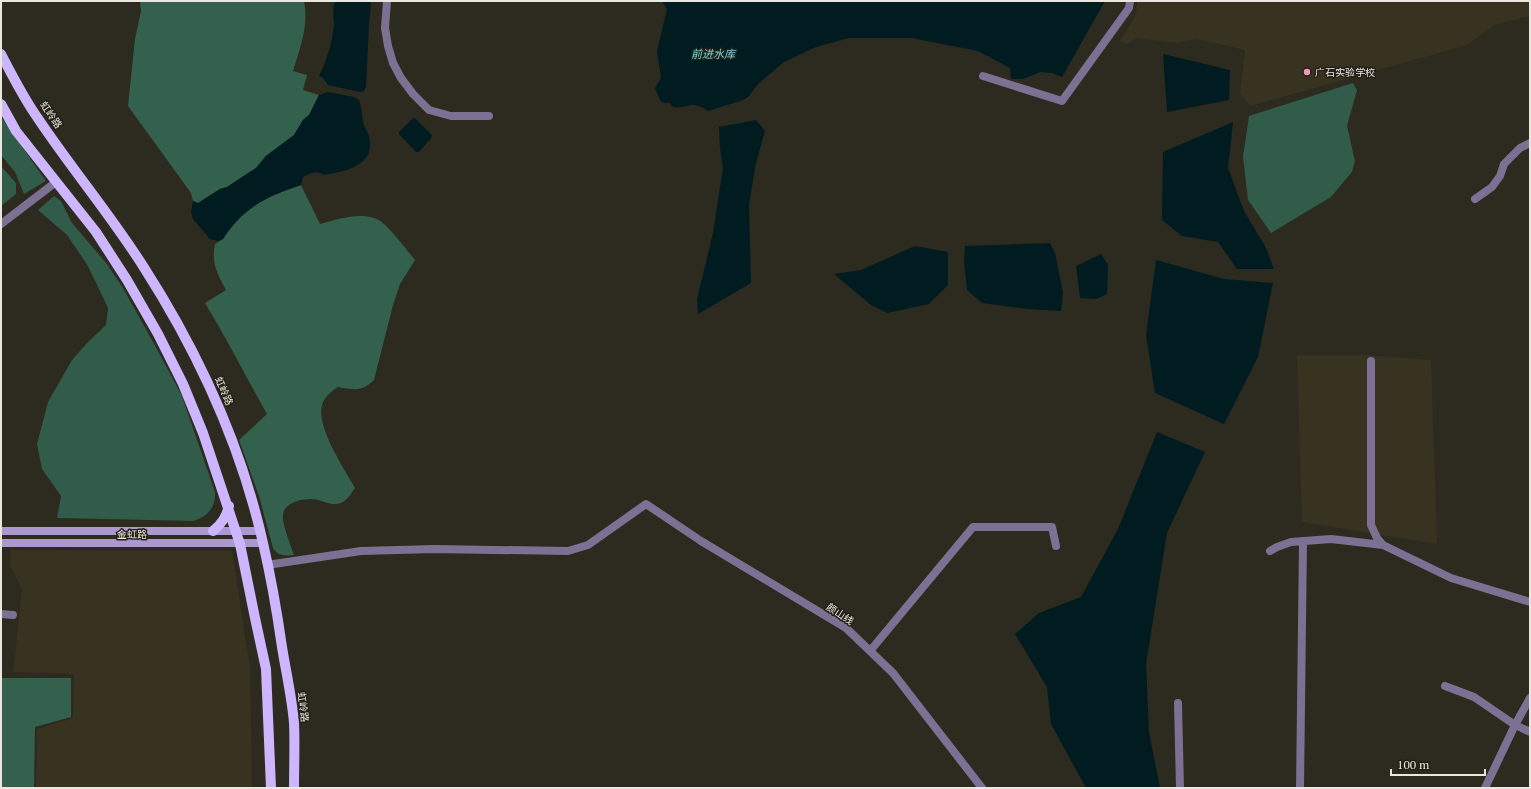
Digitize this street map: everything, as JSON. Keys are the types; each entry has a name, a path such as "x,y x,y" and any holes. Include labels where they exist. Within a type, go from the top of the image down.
{"main road":[{"name":"虹岭路","path":"1,54 36,116 144,267 176,322 203,374 226,425 246,481 268,565 294,722 294,788"},
{"path":"1,104 16,131 96,232 127,280 158,334 183,384 203,433 237,531 266,669 271,788"},
{"path":"213,531 221,524 226,516 229,506"}],"street":[{"path":"387,1 385,28 393,64 413,94 429,110 451,116 490,116"},
{"path":"983,76 1062,101 1129,8 1130,1"},
{"path":"1475,199 1492,187 1500,176 1504,164 1520,148 1530,143"},
{"path":"1,224 56,182"},
{"path":"1371,361 1371,525 1377,538 1383,545"},
{"name":"颜山线","path":"268,565 361,550 434,549 568,552 588,545 646,504 701,541 846,628 893,673 982,788"},
{"path":"870,651 973,527 1052,527 1056,546"},
{"name":"金虹路","path":"1,531 260,531"},
{"path":"1270,552 1277,547 1291,542 1331,539 1383,545 1451,578 1530,602"},
{"path":"1300,788 1304,541"},
{"name":"金虹路","path":"1,543 263,543"},
{"path":"1,614 13,615"},
{"path":"1445,686 1474,696 1515,726 1530,732"},
{"path":"1485,788 1530,698"},
{"path":"1178,703 1180,788"}],"shaded area":[{"name":"广石实验学校","path":"1137,1 1530,1 1530,16 1494,25 1467,45 1250,106 1240,94 1245,50 1196,39 1177,43 1136,38 1128,44 1120,42 1136,14"},
{"path":"1297,355 1365,355 1431,360 1437,544 1302,522"},
{"path":"11,550 232,551 250,668 252,788 36,788 37,729 73,718 74,674 13,672 22,589 10,566"}],"green space":[{"path":"140,1 304,1 305,28 293,71 307,75 303,90 319,95 309,115 303,120 294,135 266,156 256,168 227,187 220,189 198,203 193,201 191,193 128,106 135,39 141,11"},
{"path":"1353,83 1357,90 1347,126 1355,161 1352,172 1331,197 1271,233 1248,200 1243,157 1249,116"},
{"path":"1,117 46,181 24,194 15,172 1,155"},
{"path":"1,166 16,183 16,194 1,206"},
{"path":"301,185 320,224 353,216 377,219 392,232 415,260 400,284 393,305 374,380 365,387 358,389 338,387 326,397 322,405 321,414 327,436 338,459 355,488 341,503 334,504 315,499 307,499 297,501 289,505 284,512 283,520 294,555 282,555 273,548 259,496 239,440 267,414 205,303 226,290 214,262 215,244 223,239 232,225 243,214 261,201"},
{"path":"54,196 61,201 72,223 107,264 123,288 182,396 215,492 214,502 210,510 199,519 194,521 57,518 61,496 42,469 37,444 48,402 72,360 106,325 108,308 88,266 67,235 38,210"},
{"path":"1,678 71,678 71,717 35,727 34,788 1,788"}],"water":[{"path":"336,1 369,1 371,4 366,87 364,91 360,92 328,85 323,78 319,76 330,44 334,25 333,9"},
{"name":"前进水库","path":"662,1 1105,1 1062,77 1052,73 1040,72 1023,79 1011,79 1010,68 978,51 912,38 849,38 816,47 784,62 758,84 748,97 708,111 702,107 694,105 673,107 670,103 664,103 660,100 655,88 661,78 657,51 667,9"},
{"path":"1163,54 1230,70 1229,100 1167,112"},
{"path":"328,92 354,97 359,100 364,125 370,140 369,151 366,158 361,163 347,170 324,175 316,172 303,177 301,185 277,194 257,204 239,219 223,239 218,241 210,239 193,219 191,212 193,201 198,203 220,189 227,187 256,168 266,156 294,135 303,120 309,115 319,95"},
{"path":"415,118 432,135 419,152 416,152 399,134 399,132 412,119"},
{"path":"756,120 765,131 756,163 749,204 751,283 698,314 697,299 713,233 723,168 719,127"},
{"path":"1233,122 1228,168 1244,211 1266,248 1274,269 1237,269 1218,242 1182,236 1162,220 1163,152"},
{"path":"1050,243 1055,253 1063,292 1061,311 1027,309 982,303 967,290 964,262 965,246"},
{"path":"915,246 948,252 948,285 929,304 887,313 871,305 834,274 861,270"},
{"path":"1101,254 1108,265 1107,294 1096,299 1080,298 1076,266"},
{"path":"1156,260 1224,279 1273,283 1258,357 1224,424 1155,393 1146,335"},
{"path":"1157,432 1205,452 1167,533 1146,664 1149,732 1160,788 1086,788 1051,724 1047,687 1015,634 1039,613 1081,597 1118,529"}],"place":[{"name":"广石实验学校","path":"1307,72"}]}
